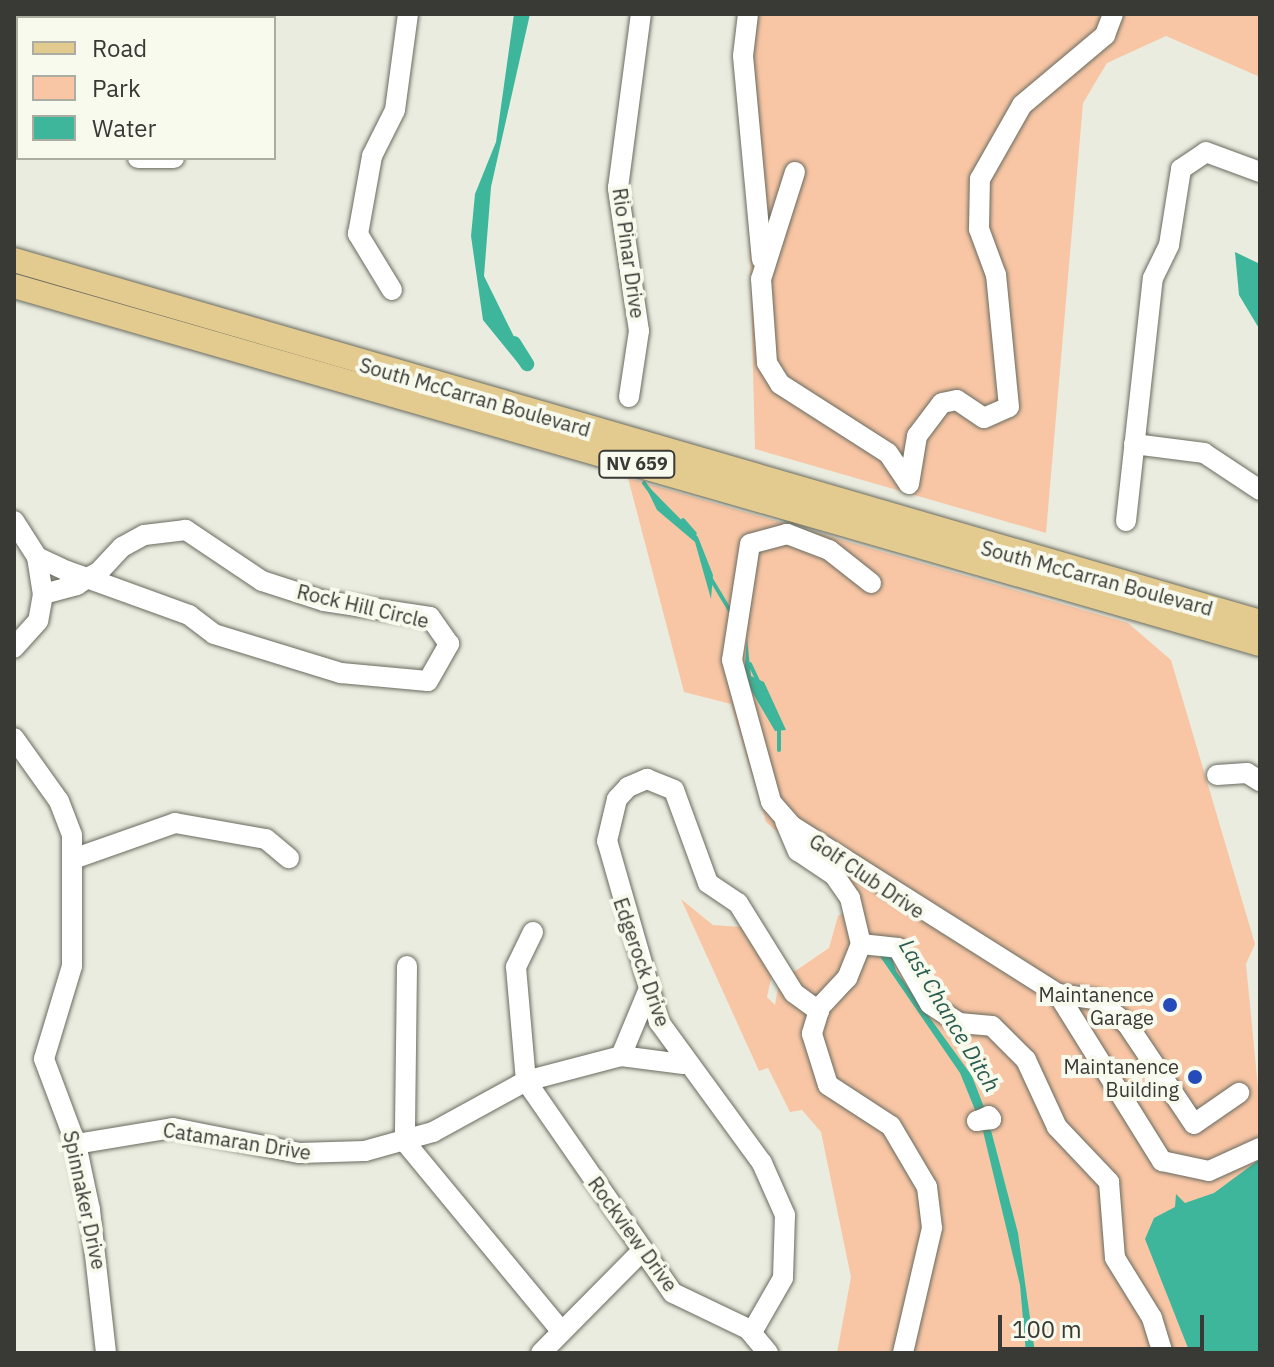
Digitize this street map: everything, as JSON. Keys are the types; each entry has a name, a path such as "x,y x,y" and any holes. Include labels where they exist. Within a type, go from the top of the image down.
{"main road":[{"name":"South McCarran Boulevard","path":"14,260 1260,622"},
{"name":"South McCarran Boulevard","path":"14,286 1260,644"}],"street":[{"path":"392,290 358,234 372,156 395,110 408,14"},
{"name":"Rio Pinar Drive","path":"629,397 639,331 618,188 641,14"},
{"path":"748,14 743,56 761,279 773,375 861,431 904,468 909,484 917,436 942,403 957,400 984,418 1006,412 1000,300 979,229 980,179 1022,105 1105,35 1113,14"},
{"path":"1126,521 1153,278 1169,245 1181,169 1206,152 1260,172"},
{"path":"761,279 795,172"},
{"path":"1134,444 1204,453 1260,490"},
{"path":"14,521 37,557 43,594 38,621 14,648"},
{"name":"Rock Hill Circle","path":"37,557 87,578 189,615 214,634 341,673 428,681 449,644 430,617 324,601 262,581 186,530 144,535 87,578 43,594"},
{"name":"Golf Club Drive","path":"871,583 829,550 787,534 750,544 733,677 763,781 784,818 1058,994 1162,1161 1209,1171 1260,1148"},
{"name":"Spinnaker Drive","path":"14,738 59,801 73,859 72,966 44,1059 76,1144 105,1290 106,1353"},
{"path":"1217,775 1247,773 1260,781"},
{"name":"Edgerock Drive","path":"752,1332 783,1278 785,1215 755,1152 683,1064 649,990 607,841 617,799 628,787 656,779 674,790 708,883 738,903 794,993 819,1011"},
{"path":"784,818 798,851 834,875 850,898 874,946"},
{"path":"73,859 175,823 266,839 289,858"},
{"path":"526,1081 516,967 533,932"},
{"path":"874,946 819,1011 812,1034 828,1085 891,1126 927,1187 932,1228 903,1353"},
{"path":"874,946 901,951 938,1010 1003,1035 1029,1066 1057,1127 1097,1164 1113,1201 1115,1258 1152,1318 1163,1353"},
{"path":"407,966 405,1142 562,1332"},
{"path":"621,1056 649,990"},
{"path":"1058,994 1095,999 1127,1024 1194,1124 1239,1093"},
{"name":"Catamaran Drive","path":"76,1144 173,1128 299,1153 405,1142 526,1081 621,1056 683,1064"},
{"name":"Rockview Drive","path":"526,1081 641,1252 688,1304 752,1332 768,1353"},
{"path":"541,1353 641,1252"}],"green space":[{"path":"744,14 1260,14 1260,77 1166,36 1107,63 1083,103 1046,533 755,449"},
{"path":"628,478 1128,623 1171,660 1255,944 1246,964 1260,1108 1260,1353 837,1353 851,1277 821,1132 802,1110 790,1112 768,1068 759,1071 681,899 713,925 741,927 772,974 767,997 775,1005 779,982 829,948 838,916 860,903 766,822 731,704 684,692"}],"water":[{"path":"514,14 530,14 491,187 484,276 524,357 522,368 483,320 471,236 475,194 496,142"},
{"path":"1235,252 1260,264 1260,330 1239,295"},
{"path":"643,481 698,537 713,575 711,599 695,542 657,510"},
{"path":"747,638 751,676 764,682 786,730 775,731 744,678"},
{"path":"890,951 896,971 972,1076 987,1115 1018,1233 1035,1353 1026,1353 1020,1285 982,1127 960,1073 879,955"},
{"path":"1260,1159 1260,1353 1190,1353 1145,1239 1154,1218 1175,1207 1176,1194 1185,1203 1214,1193"}],"waterway":[{"name":"Last Chance Ditch","path":"514,343 527,364"},
{"name":"Last Chance Ditch","path":"644,483 652,494"},
{"name":"Last Chance Ditch","path":"683,520 695,534"},
{"name":"Last Chance Ditch","path":"711,579 730,611"},
{"name":"Last Chance Ditch","path":"750,664 758,681"},
{"name":"Last Chance Ditch","path":"779,725 779,750"}],"place":[{"name":"Maintanence Garage","path":"1170,1005"},
{"name":"Maintanence Building","path":"1195,1077"}]}
